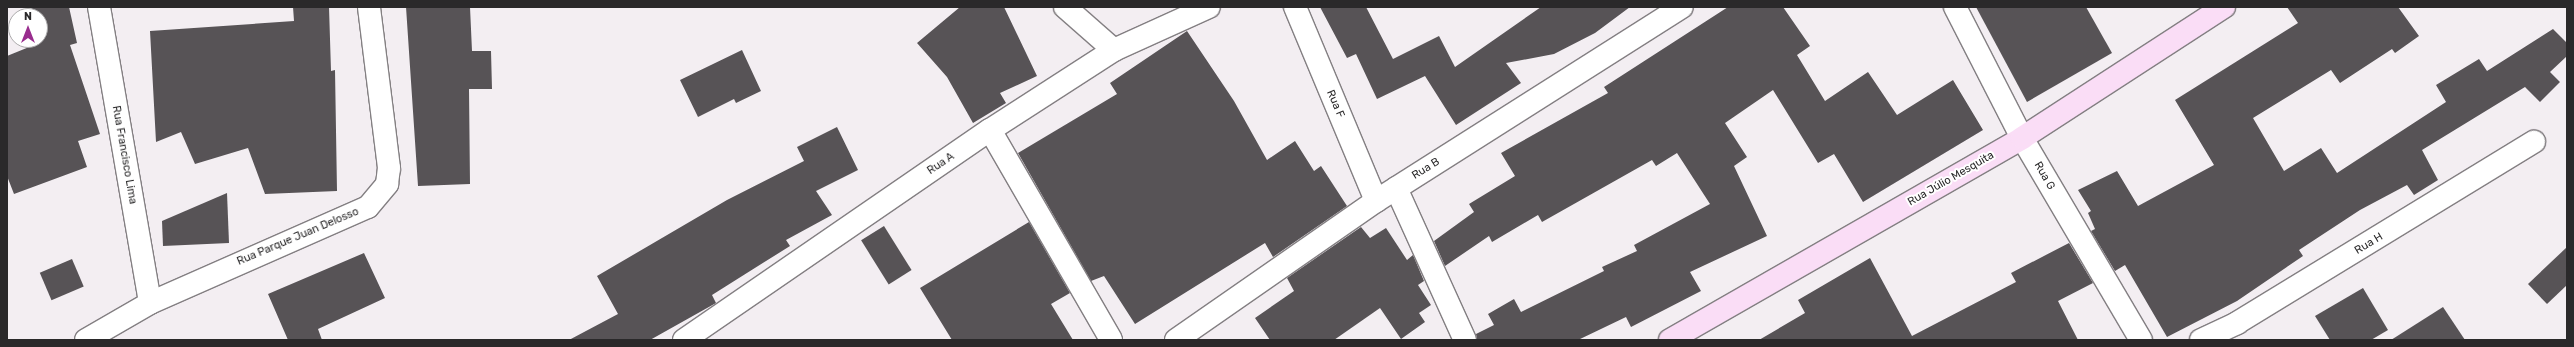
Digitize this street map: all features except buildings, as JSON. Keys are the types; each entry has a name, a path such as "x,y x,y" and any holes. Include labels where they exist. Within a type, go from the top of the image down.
{"street":[{"name":"Rua Francisco Lima","path":"99,7 150,303"},
{"name":"Rua Parque Juan Delosso","path":"86,340 150,303 368,207 387,184 389,168 369,7"},
{"path":"1065,7 1114,50"},
{"name":"Rua A","path":"684,340 990,130 1114,50 1209,7"},
{"name":"Rua F","path":"1295,7 1376,201"},
{"name":"Rua B","path":"1176,340 1376,201 1682,7"},
{"name":"Rua G","path":"1955,7 2022,138 2141,340"},
{"name":"Rua Júlio Mesquita","path":"1670,340 2022,138 2224,7"},
{"path":"990,130 1111,340"},
{"name":"Rua H","path":"2201,340 2237,323 2534,142"},
{"path":"1396,188 1465,340"}]}
